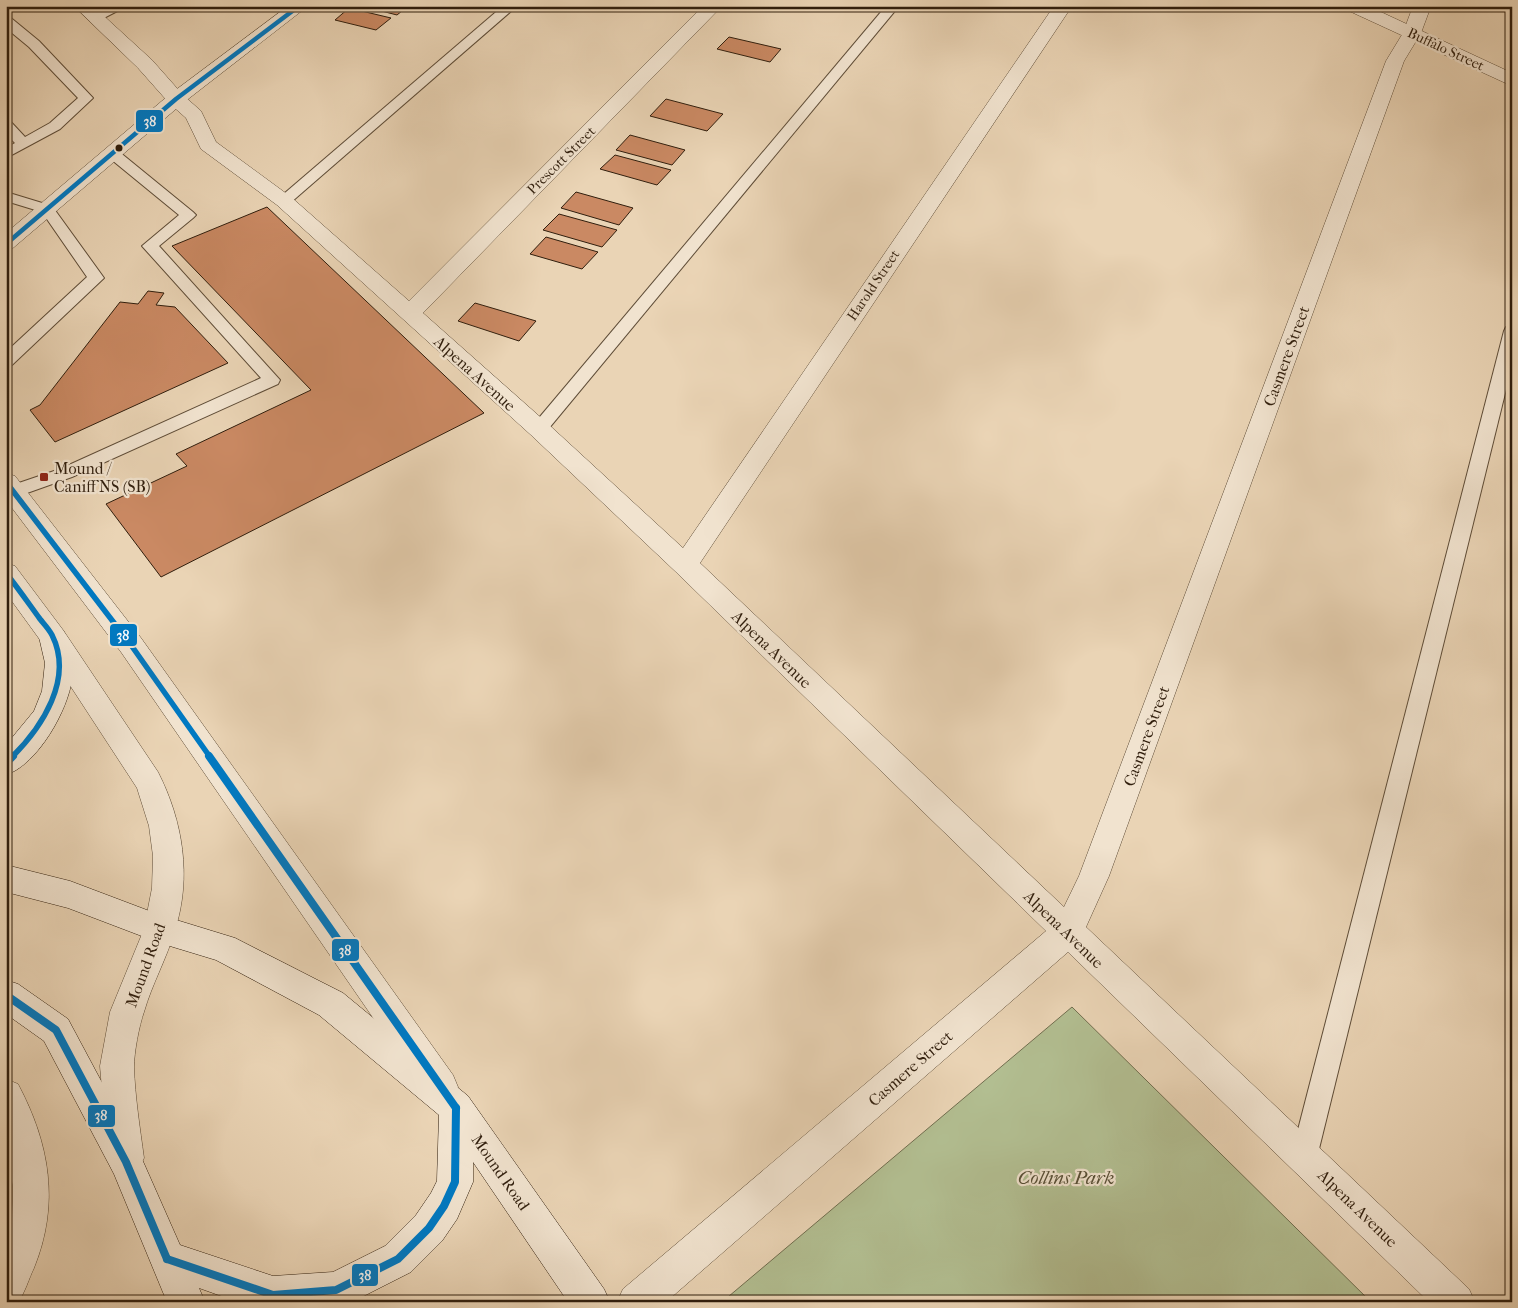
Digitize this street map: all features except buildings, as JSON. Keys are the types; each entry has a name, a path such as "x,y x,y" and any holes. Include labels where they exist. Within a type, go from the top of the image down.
{"street":[{"path":"6,244 176,99 299,6"},
{"name":"Prescott Street","path":"409,314 713,6"},
{"name":"Harold Street","path":"685,565 1063,6"},
{"name":"Buffalo Street","path":"1353,6 1512,80"},
{"name":"Casmere Street","path":"636,1302 1068,932 1094,876 1395,62 1412,33 1422,6"},
{"name":"Alpena Avenue","path":"89,11 145,64 194,116 208,145 284,201 539,429 685,565 1456,1302"},
{"name":"Mound Road","path":"10,487 131,645 592,1302"},
{"name":"Mound Road","path":"6,572 53,637 148,781 156,798 164,826 168,856 168,888 160,929 127,1012 117,1066 126,1162 186,1302"},
{"path":"6,763 28,740 52,702 59,664 53,637"},
{"path":"6,878 70,895 160,929 224,948 331,1004 456,1108 455,1182 444,1206 429,1228 398,1259 336,1290 273,1295 168,1259"},
{"path":"6,995 56,1030 126,1162"},
{"path":"6,1096 16,1113 30,1166 30,1219 17,1265 6,1288"}],"lane":[{"path":"89,11 121,6"},
{"path":"284,201 511,6"},
{"path":"539,429 893,6"},
{"path":"6,22 34,44 86,98 55,126 6,154"},
{"path":"6,125 24,144"},
{"path":"10,487 66,473 272,380 150,246 188,215 112,153"},
{"path":"6,196 47,209 96,278 6,361"},
{"path":"1304,1157 1512,331"}],"green space":[{"name":"Collins Park","path":"1072,1007 1371,1302 722,1302"}],"transit line":[{"name":"38","path":"6,244 176,99 299,6"},
{"name":"38","path":"6,482 131,645 456,1108"},
{"name":"38","path":"6,573 52,635 58,653 59,670 56,688 50,705 41,721 30,737 6,763"},
{"name":"38","path":"6,995 56,1030 126,1162 167,1259"},
{"name":"38","path":"167,1259 273,1295 336,1290 398,1259 429,1228 444,1206 455,1182 456,1108"}],"place":[{"name":"Mound / Caniff NS (SB)","path":"44,477"}]}
